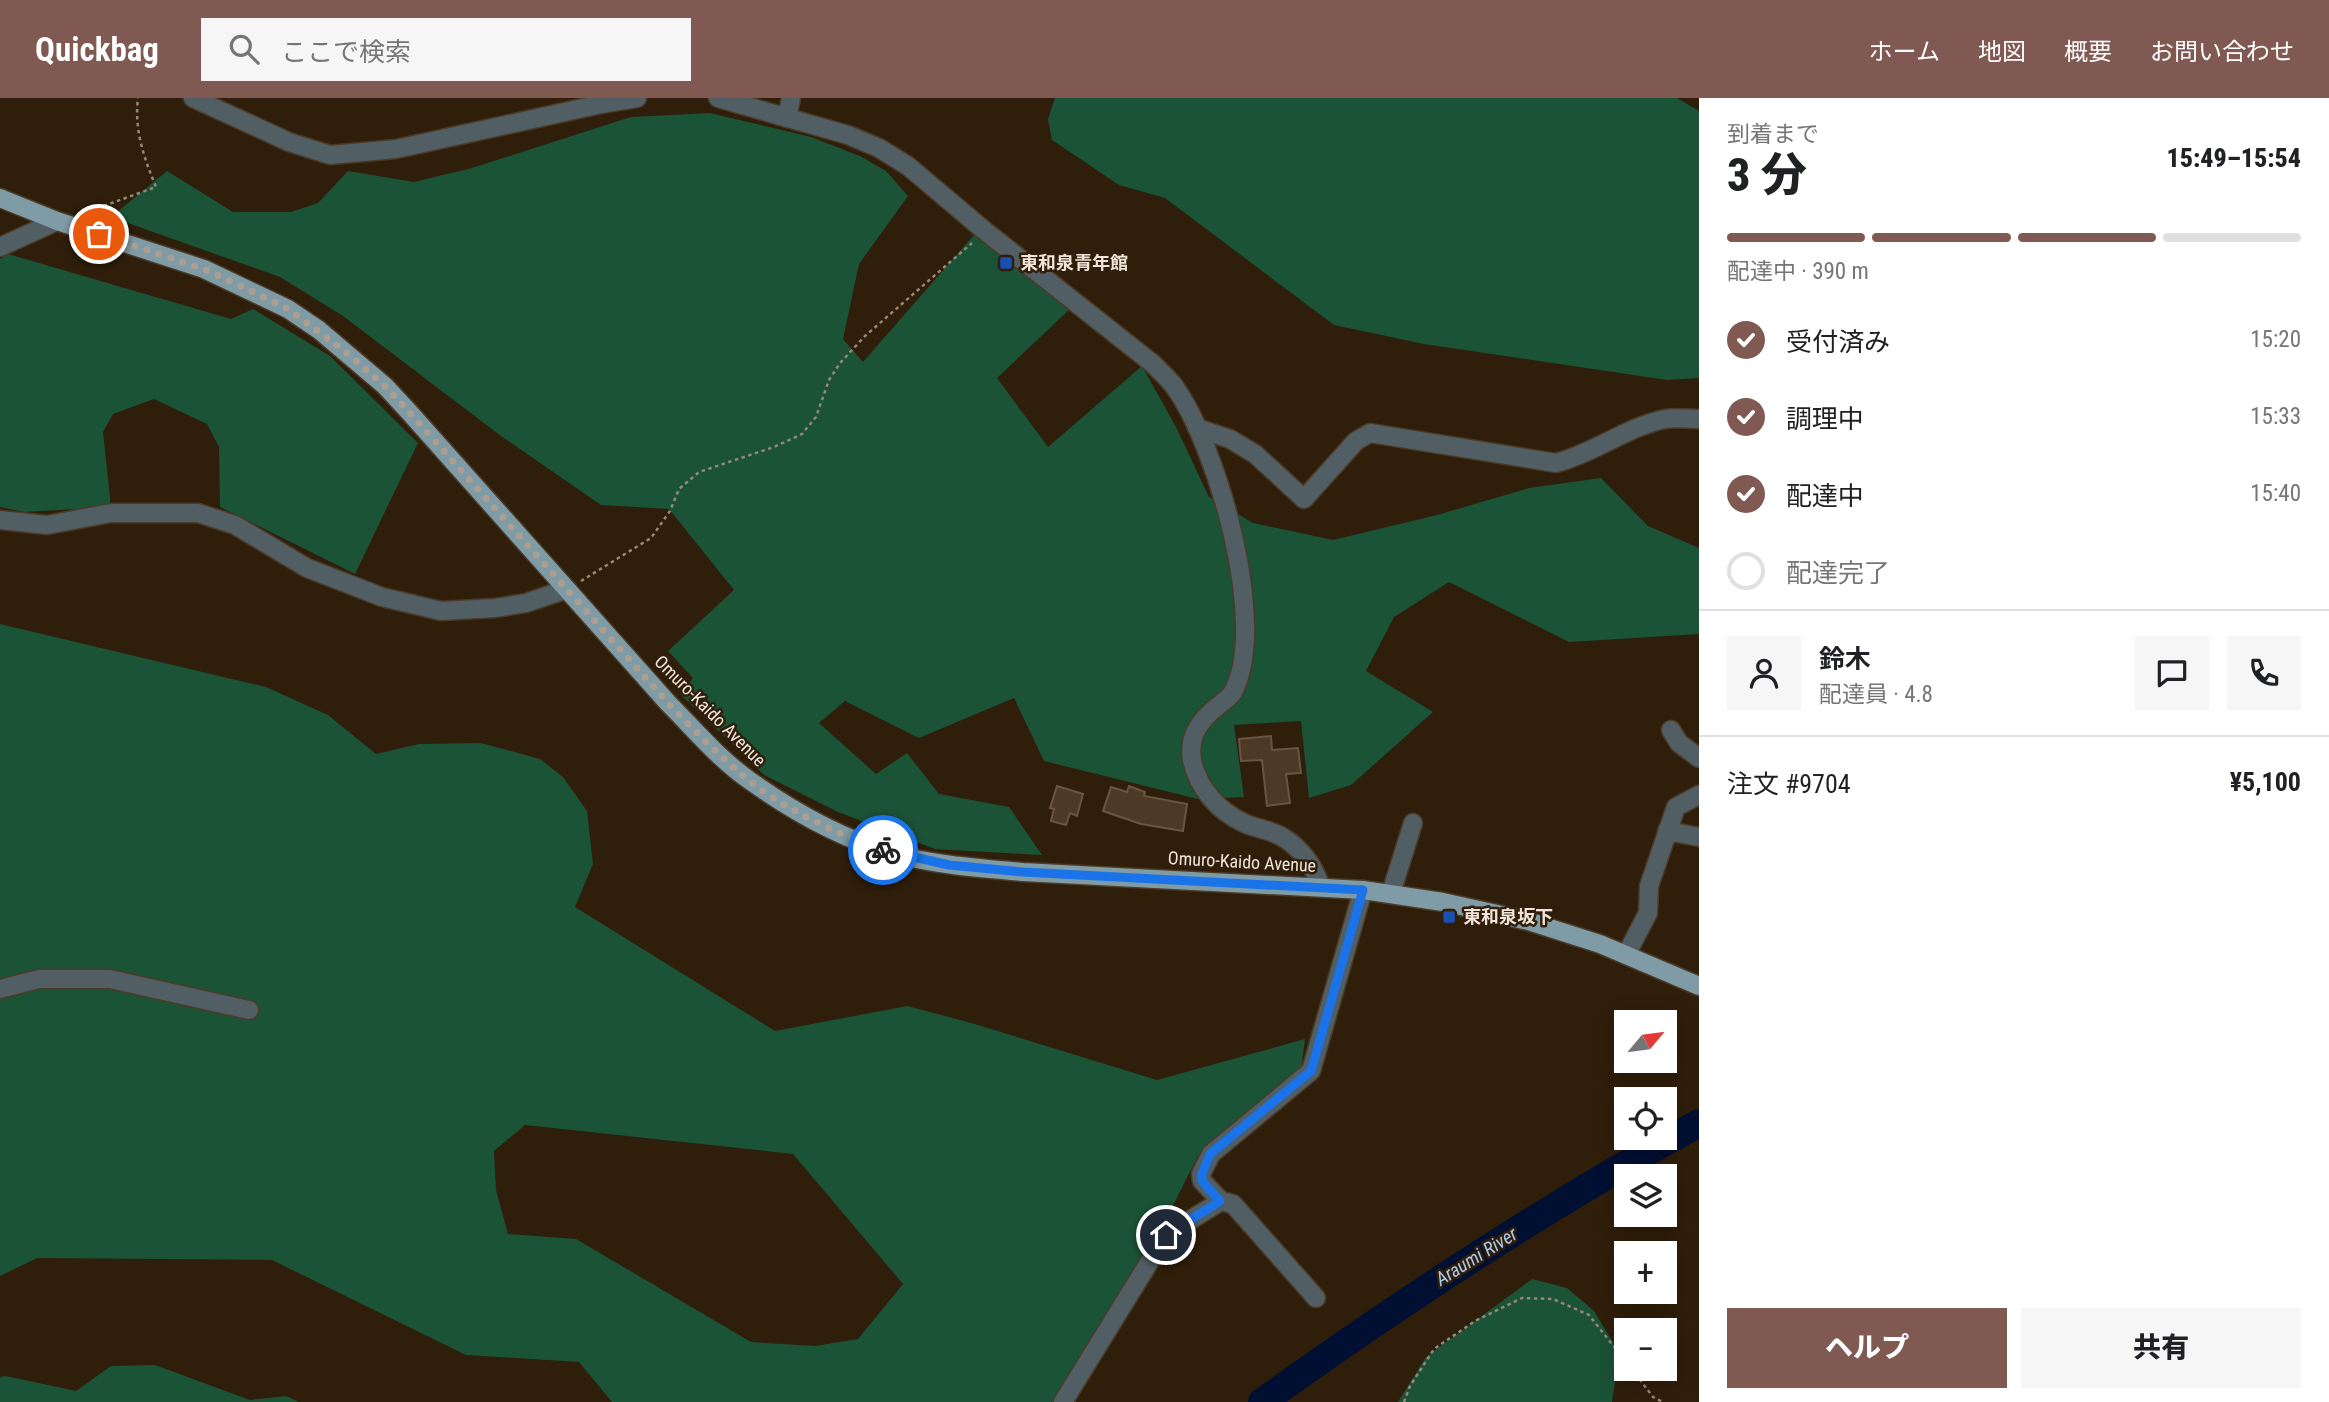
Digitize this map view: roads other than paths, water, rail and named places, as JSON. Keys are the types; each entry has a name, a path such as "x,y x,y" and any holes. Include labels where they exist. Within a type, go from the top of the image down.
{"main road":[{"name":"Omuro-Kaido Avenue","path":"0,198 57,221 204,269 288,309 319,330 385,386 668,703 748,780 805,816 848,837 892,853 962,866 1023,872 1363,890 1443,902 1528,921 1600,944 1699,986"}],"street":[{"path":"193,98 289,142 330,155 396,149 638,98"},
{"path":"718,98 848,135 879,148 908,166 985,231 1152,363 1174,386 1197,428 1231,519 1238,556 1245,627 1245,651 1233,693 1207,714 1191,739 1192,761 1204,790 1219,808 1244,823 1282,836 1295,846 1313,865 1321,887"},
{"path":"787,118 791,98"},
{"path":"0,247 57,221"},
{"path":"1197,428 1230,439 1255,454 1304,499 1356,441 1370,433 1556,463 1576,458 1637,428 1667,419 1699,419"},
{"path":"0,520 47,525 111,513 198,513 235,525 307,568 382,597 441,611 526,603 567,589"},
{"path":"1671,730 1679,743 1699,758"},
{"path":"1626,955 1648,913 1649,886 1676,807 1699,795"},
{"path":"1391,893 1413,822"},
{"path":"1667,831 1699,837"},
{"path":"1317,1298 1233,1204 1220,1201 1202,1181 1202,1174 1210,1154 1311,1071 1363,890"},
{"path":"0,989 39,979 110,979 249,1010"},
{"path":"1063,1402 1166,1235 1220,1201"}],"waterway":[{"name":"Araumi River","path":"1262,1402 1368,1327 1476,1256 1586,1187 1699,1123"}],"place":[{"name":"東和泉青年館","path":"1006,263"},
{"name":"東和泉坂下","path":"1449,917"}]}
